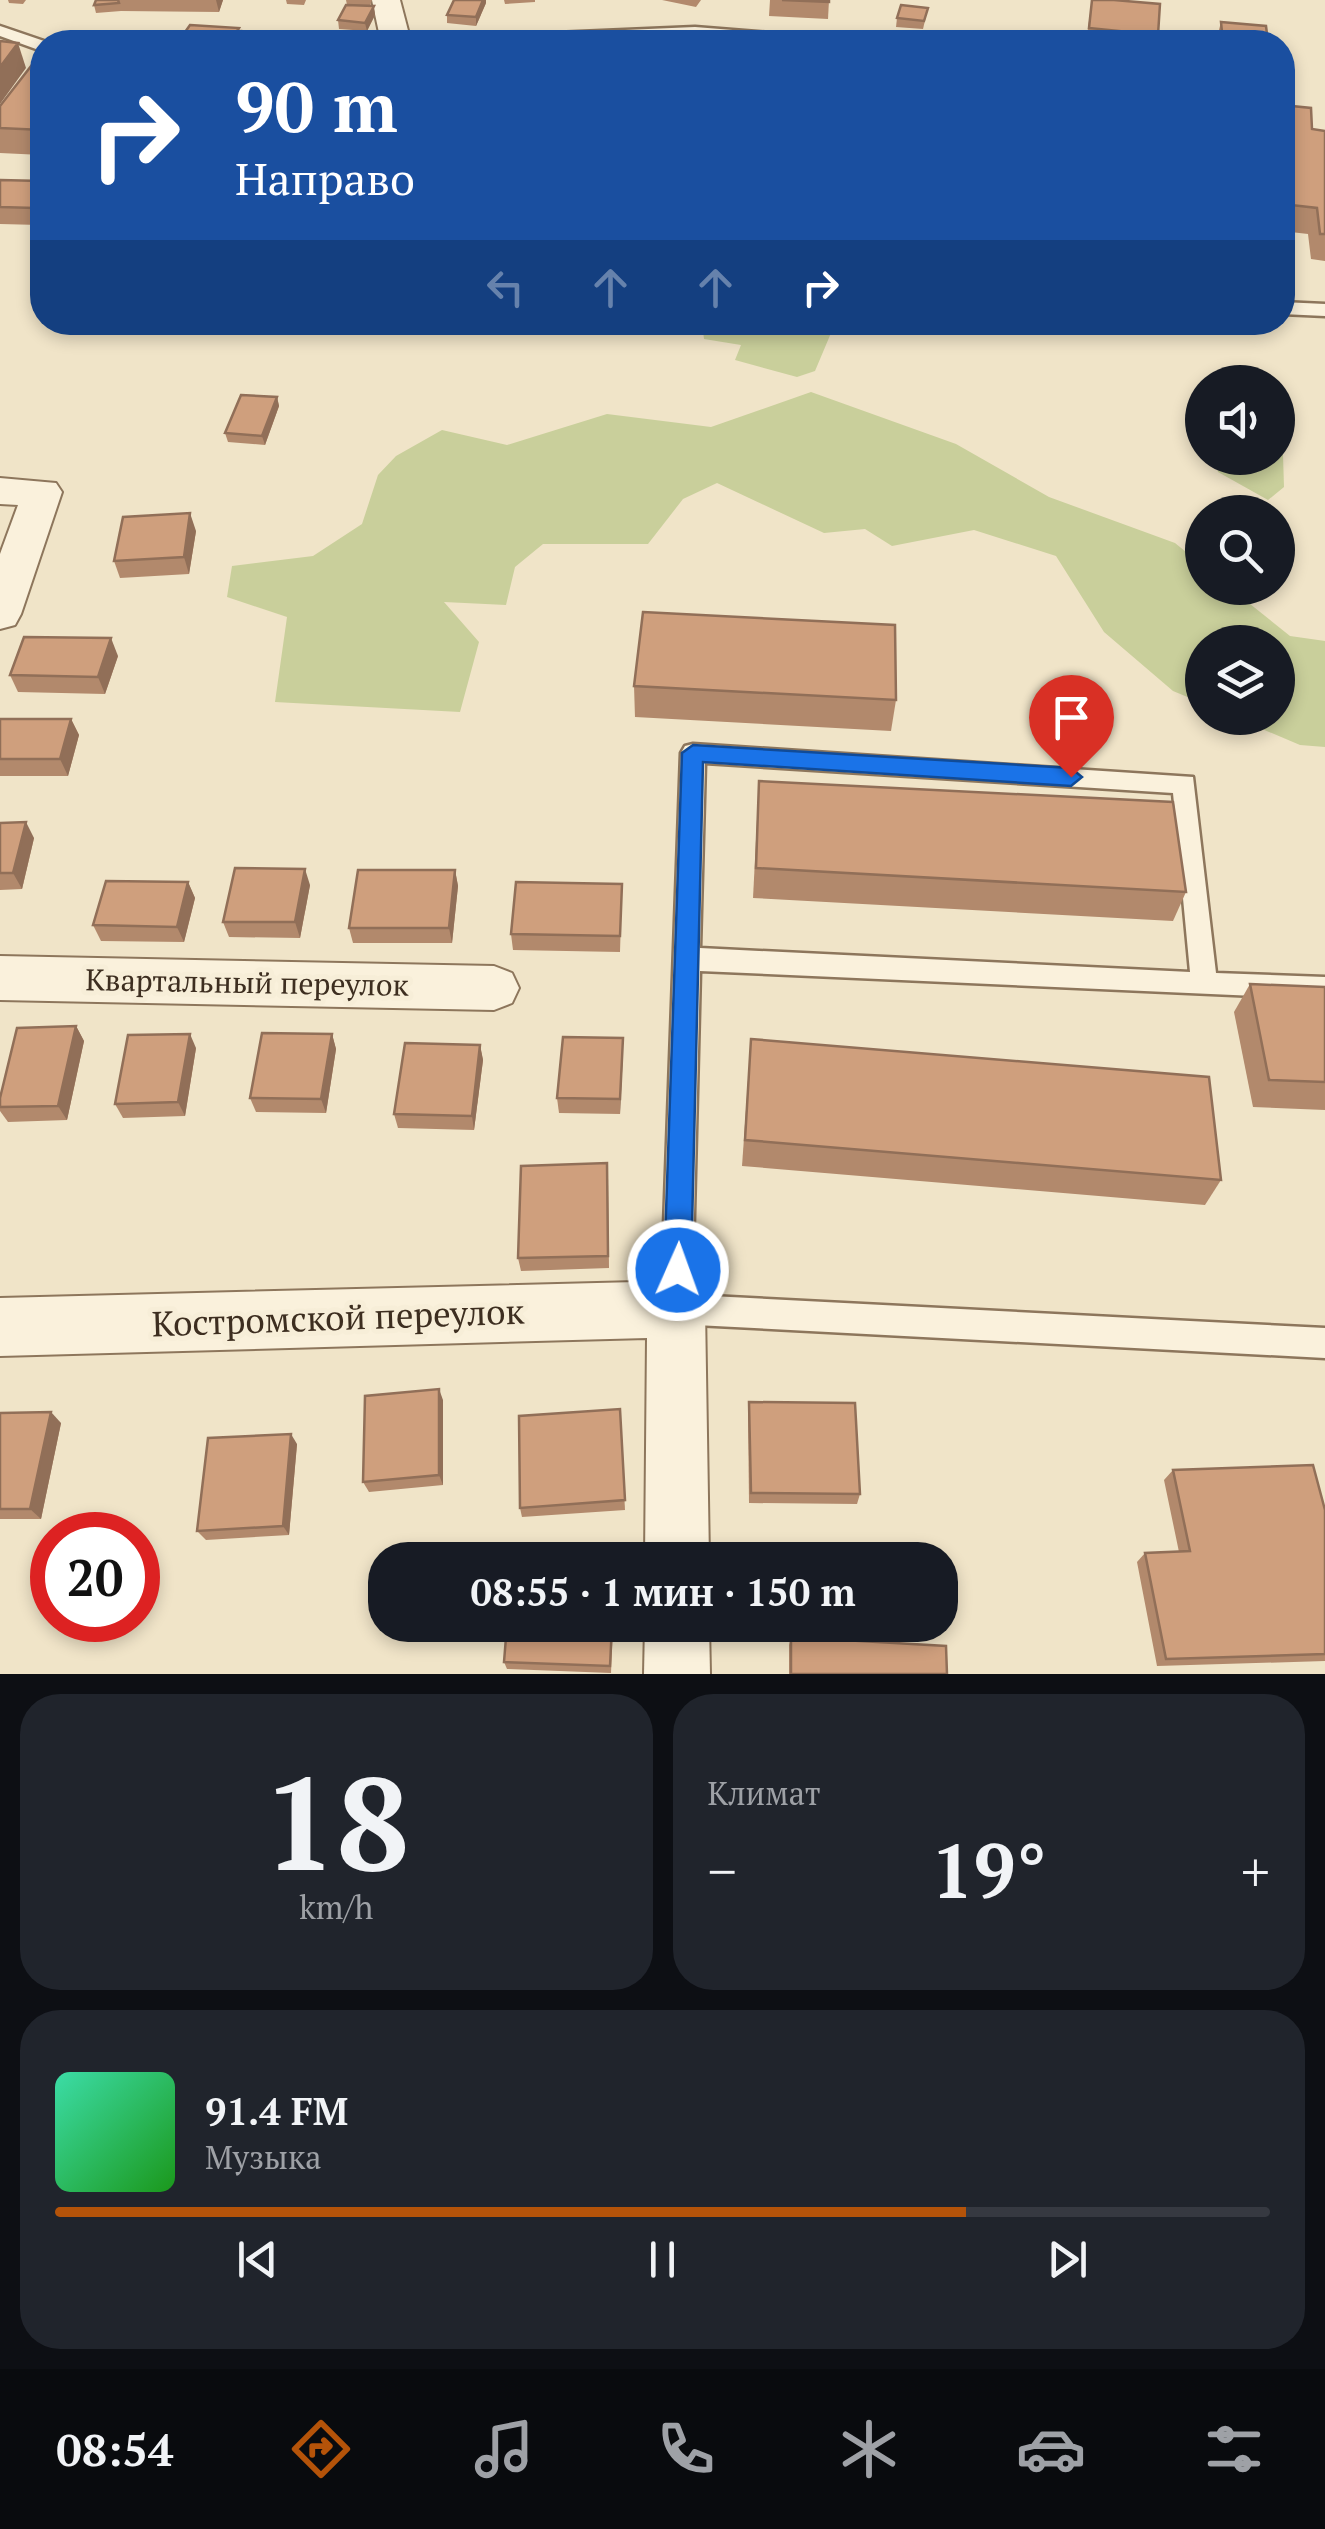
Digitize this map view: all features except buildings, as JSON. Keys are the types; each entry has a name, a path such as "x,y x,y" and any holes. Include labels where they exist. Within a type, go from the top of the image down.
{"street":[{"path":"386,0 393,30"},
{"path":"0,491 42,492 0,614"},
{"name":"Квартальный переулок","path":"0,978 494,988"},
{"path":"676,1309 677,1542"},
{"name":"Костромской переулок","path":"0,1327 676,1309"},
{"path":"677,1642 677,1674"}],"lane":[{"path":"0,31 30,42"},
{"path":"1295,309 1325,310"},
{"path":"1204,984 1184,784 693,753 676,1309 1325,1342"},
{"path":"687,959 1325,988"}],"green space":[{"path":"704,335 830,335 815,371 797,377 735,360 741,345 704,339"},
{"path":"811,392 956,444 1049,497 1175,543 1185,551 1185,605 1251,605 1276,625 1185,625 1185,696 1173,691 1104,632 1056,556 974,530 892,546 865,529 824,533 717,483 683,499 648,544 543,544 515,567 506,605 444,602 479,642 460,712 275,702 287,617 227,597 232,566 313,556 362,524 378,475 396,456 442,430 507,445 607,414 711,427"},
{"path":"1223,475 1284,475 1284,487 1274,495 1259,495"},
{"path":"1295,637 1325,641 1325,747 1300,745 1276,735 1295,735"}],"route":[{"path":"678,1270 693,753 1071,777"}]}
